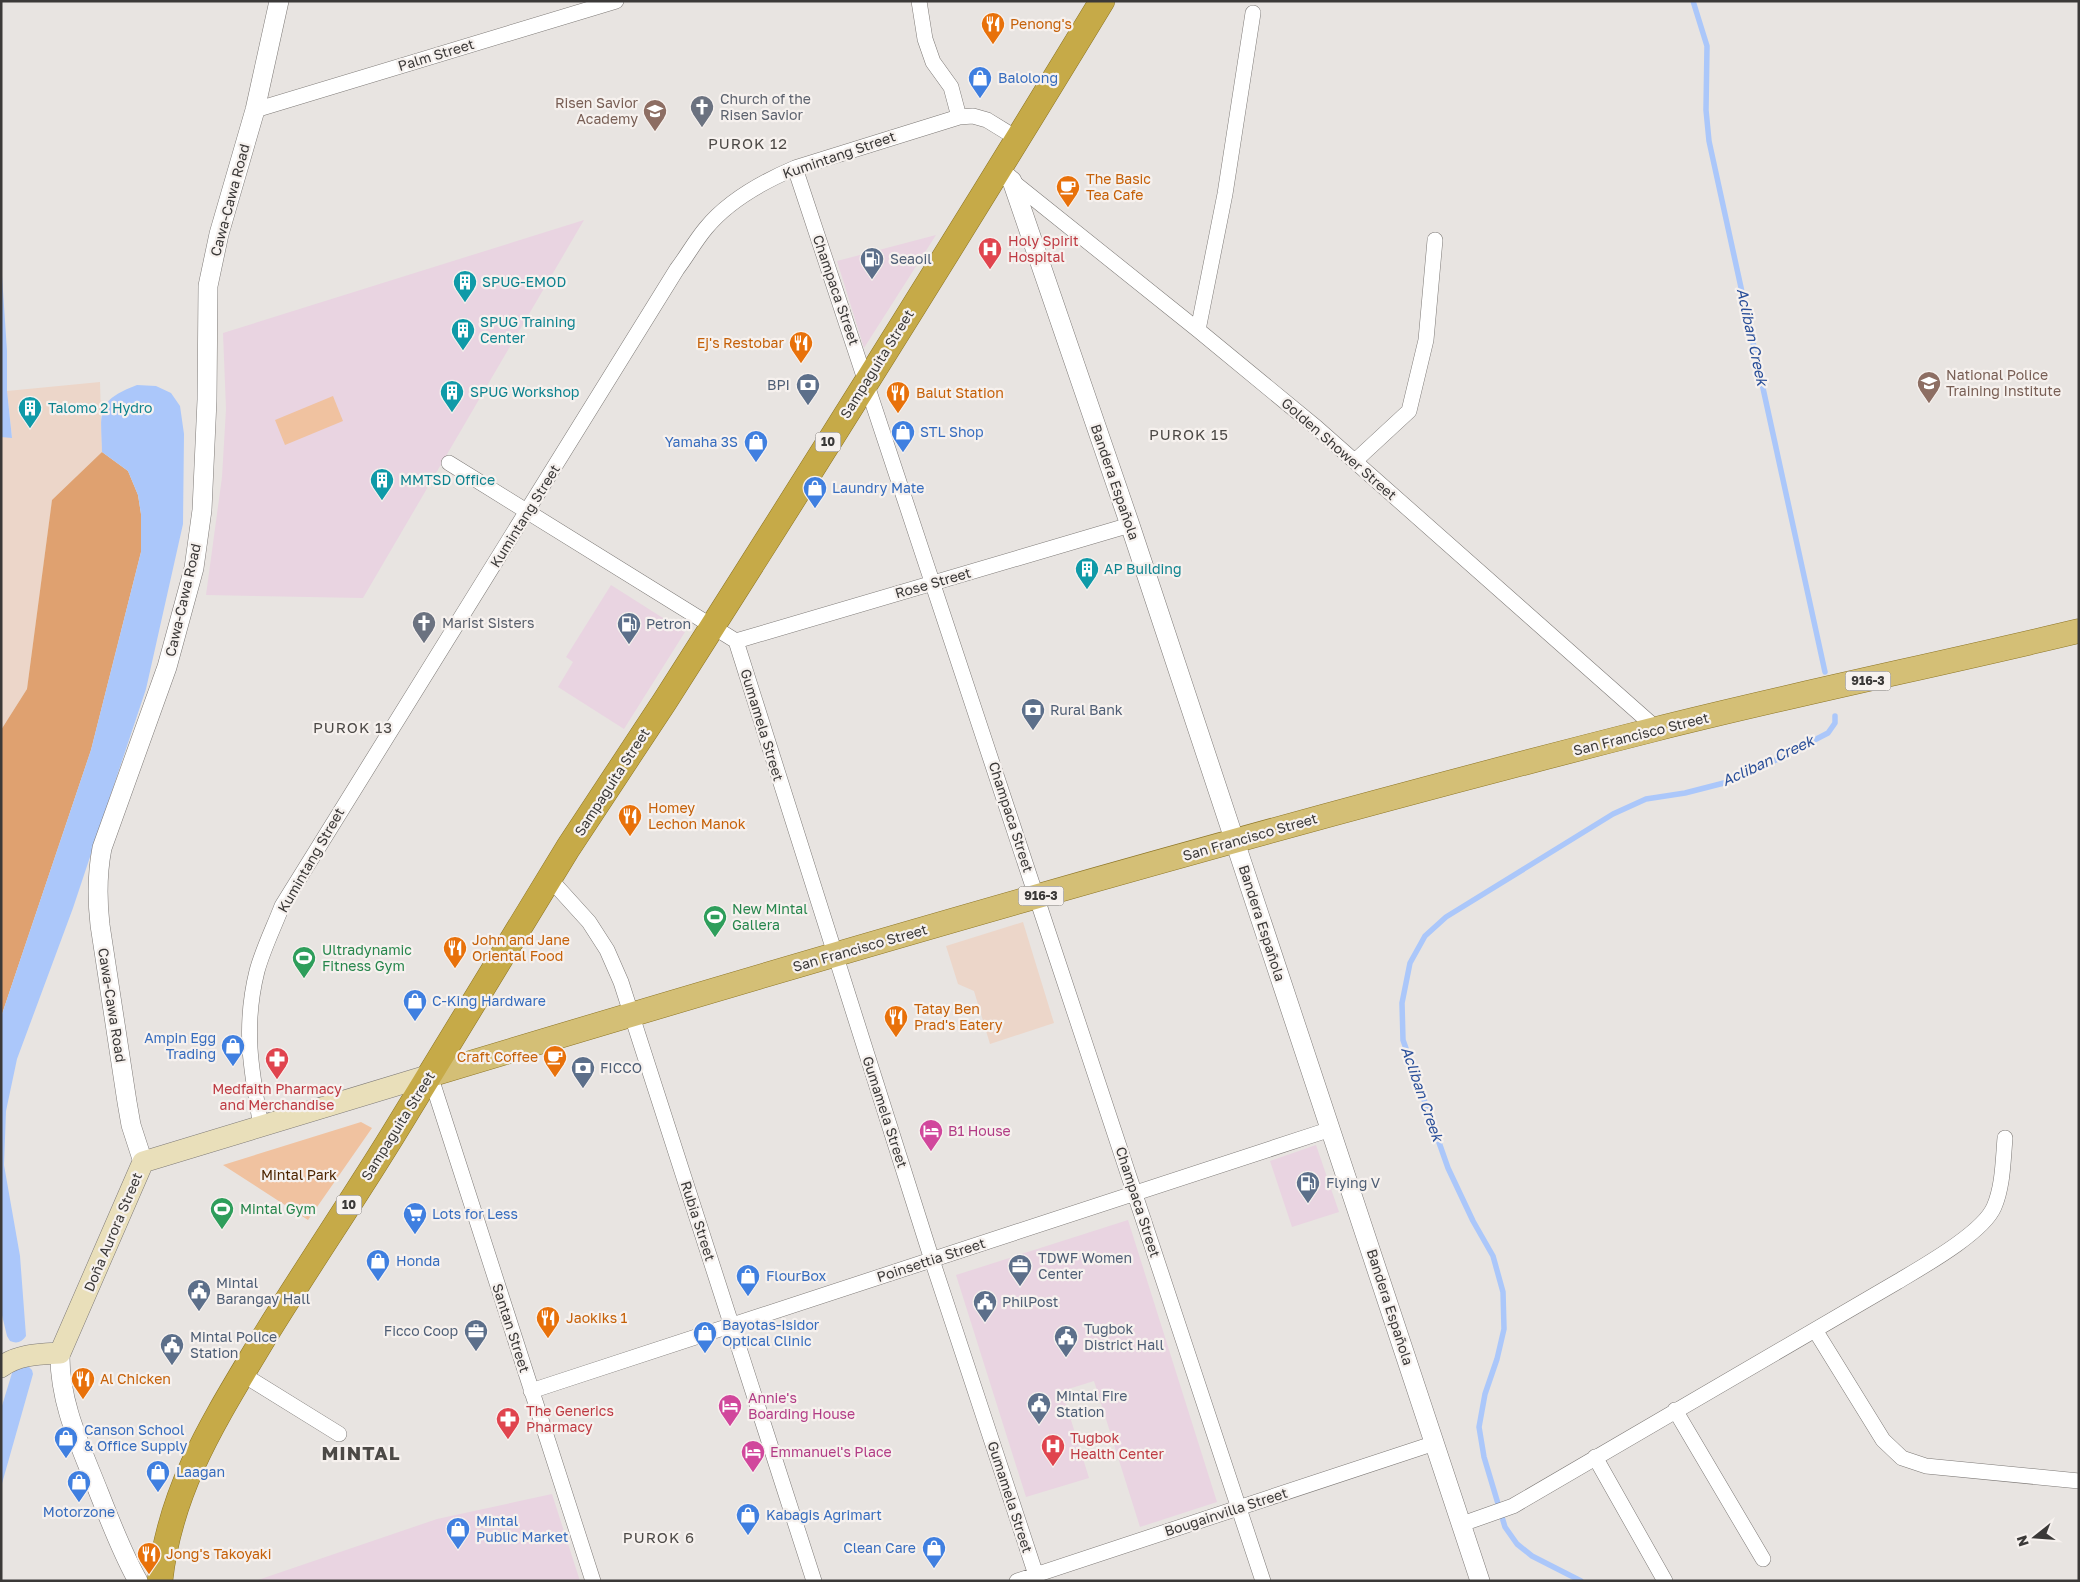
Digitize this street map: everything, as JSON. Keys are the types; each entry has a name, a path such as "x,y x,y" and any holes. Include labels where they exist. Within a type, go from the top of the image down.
{"highway":[{"name":"Sampaguita Street","path":"160,1581 170,1521 196,1456 242,1374 430,1075 550,879 866,381 1005,175 1018,139 1102,1"}],"main road":[{"name":"San Francisco Street","path":"430,1075 632,1014 1235,841 1657,729 2079,631"},
{"name":"Doña Aurora Street","path":"60,1353 143,1162 430,1075"},
{"path":"1,1367 28,1356 60,1353"}],"street":[{"name":"Cawa-Cawa Road","path":"143,1162 131,1125 127,1102 100,925 97,900 97,872 102,848 167,667 194,568 202,510 207,400 208,286 219,234 255,110 279,1"},
{"name":"Palm Street","path":"255,110 616,1"},
{"path":"919,1 925,39 933,62 951,87 959,117"},
{"path":"1198,330 1224,194 1253,13"},
{"name":"Kumintang Street","path":"261,1126 250,1069 249,1008 257,969 282,906 316,848 528,512 678,269 706,228 725,209 748,192 772,178 795,168 959,117 973,116 987,120 1018,139"},
{"name":"Champaca Street","path":"795,168 1264,1581"},
{"name":"Golden Shower Street","path":"1005,175 1198,330 1355,461 1657,729"},
{"name":"Bandera Española","path":"1005,175 1130,525 1480,1581"},
{"path":"1355,461 1409,412 1426,340 1435,240"},
{"path":"450,463 736,641"},
{"name":"Rose Street","path":"736,641 1130,525"},
{"name":"Gumamela Street","path":"736,641 932,1260 1037,1578"},
{"name":"Rubia Street","path":"550,879 589,922 607,950 632,1014 814,1581"},
{"name":"Santan Street","path":"430,1075 592,1581"},
{"name":"Poinsettia Street","path":"531,1391 1330,1129"},
{"path":"1462,1524 1513,1506 1897,1282 1956,1244 1980,1225 1993,1209 2000,1185 2005,1138"},
{"path":"1815,1330 1883,1440 1902,1458 1926,1466 2079,1481"},
{"name":"Doña Aurora Street","path":"60,1353 61,1382 69,1413 121,1546 138,1581"},
{"path":"242,1374 339,1434"},
{"path":"1675,1410 1763,1559"},
{"name":"Bougainvilla Street","path":"1017,1581 1037,1578 1434,1443"},
{"path":"1595,1457 1665,1581"}],"shaded area":[{"path":"584,220 363,598 206,595 222,477 226,409 223,333"},
{"path":"936,235 864,348 837,261"},
{"path":"100,382 102,452 52,501 27,689 1,730 1,437 12,437 7,391"},
{"path":"102,452 128,471 138,495 141,514 141,552 91,750 1,1017 1,730 27,689 52,500"},
{"path":"611,585 685,632 624,729 558,687 573,662 566,657"},
{"path":"1023,922 1054,1023 990,1044 974,991 958,984 946,946"},
{"path":"1316,1145 1339,1212 1292,1227 1270,1161"},
{"path":"1128,1220 1217,1502 1140,1527 1094,1381 1062,1391 1089,1478 1026,1497 956,1275"},
{"name":"Mintal Public Market","path":"552,1494 580,1581 255,1581 437,1519"}],"green space":[{"path":"333,396 343,421 285,445 275,420"},
{"name":"Mintal Park","path":"361,1122 372,1128 308,1220 223,1165"}],"water":[{"path":"1,261 7,351 7,391 12,438 1,437"},
{"path":"137,385 156,386 171,393 180,406 184,434 183,524 146,689 73,908 17,1059 6,1111 4,1165 20,1256 26,1336 21,1341 15,1342 10,1341 7,1336 1,1311 1,1017 91,750 141,552 141,514 138,495 128,471 102,452 101,427 103,410 107,403 123,391"},
{"path":"21,1367 29,1367 33,1374 1,1487 1,1409 12,1373"}],"waterway":[{"name":"Acliban Creek","path":"1693,1 1707,46 1706,110 1709,141 1825,672"},
{"name":"Acliban Creek","path":"1581,1581 1532,1556 1517,1544 1505,1527 1484,1457 1479,1427 1485,1394 1497,1359 1504,1329 1503,1292 1493,1256 1473,1221 1448,1168 1403,1040 1402,1003 1410,963 1425,936 1446,917 1613,814 1646,799 1685,793 1724,783 1768,764 1828,733 1835,723 1835,716"}],"place":[{"name":"Penong's","path":"993,45"},
{"name":"Balolong","path":"980,99"},
{"name":"Church of the Risen Savior","path":"702,128"},
{"name":"Risen Savior Academy","path":"655,132"},
{"name":"The Basic Tea Cafe","path":"1068,208"},
{"name":"Holy Spirit Hospital","path":"990,270"},
{"name":"Seaoil","path":"872,280"},
{"name":"SPUG-EMOD","path":"465,303"},
{"name":"SPUG Training Center","path":"463,351"},
{"name":"Ej's Restobar","path":"801,364"},
{"name":"National Police Training Institute","path":"1929,404"},
{"name":"BPI","path":"808,406"},
{"name":"SPUG Workshop","path":"452,413"},
{"name":"Balut Station","path":"898,414"},
{"name":"Talomo 2 Hydro","path":"30,429"},
{"name":"STL Shop","path":"903,453"},
{"name":"Yamaha 3S","path":"756,463"},
{"name":"MMTSD Office","path":"382,501"},
{"name":"Laundry Mate","path":"815,509"},
{"name":"AP Building","path":"1087,590"},
{"name":"Marist Sisters","path":"424,644"},
{"name":"Petron","path":"629,645"},
{"name":"Rural Bank","path":"1033,731"},
{"name":"Homey Lechon Manok","path":"630,837"},
{"name":"New Mintal Gallera","path":"715,938"},
{"name":"John and Jane Oriental Food","path":"455,969"},
{"name":"Ultradynamic Fitness Gym","path":"304,979"},
{"name":"C-King Hardware","path":"415,1022"},
{"name":"Tatay Ben Prad's Eatery","path":"896,1038"},
{"name":"Ampin Egg Trading","path":"233,1067"},
{"name":"Craft Coffee","path":"555,1078"},
{"name":"Medfaith Pharmacy and Merchandise","path":"277,1080"},
{"name":"FICCO","path":"583,1089"},
{"name":"B1 House","path":"931,1152"},
{"name":"Flying V","path":"1308,1204"},
{"name":"Mintal Gym","path":"222,1230"},
{"name":"Lots for Less","path":"415,1235"},
{"name":"Honda","path":"378,1282"},
{"name":"TDWF Women Center","path":"1020,1287"},
{"name":"FlourBox","path":"748,1297"},
{"name":"Mintal Barangay Hall","path":"199,1312"},
{"name":"PhilPost","path":"985,1323"},
{"name":"Jaokiks 1","path":"548,1339"},
{"name":"Ficco Coop","path":"476,1352"},
{"name":"Bayotas-Isidor Optical Clinic","path":"705,1354"},
{"name":"Tugbok District Hall","path":"1066,1358"},
{"name":"Mintal Police Station","path":"172,1366"},
{"name":"Al Chicken","path":"83,1400"},
{"name":"Mintal Fire Station","path":"1039,1425"},
{"name":"Annie's Boarding House","path":"730,1427"},
{"name":"The Generics Pharmacy","path":"508,1440"},
{"name":"Canson School & Office Supply","path":"66,1459"},
{"name":"Tugbok Health Center","path":"1053,1467"},
{"name":"Emmanuel's Place","path":"753,1473"},
{"name":"Laagan","path":"158,1493"},
{"name":"Motorzone","path":"79,1503"},
{"name":"Kabagis Agrimart","path":"748,1536"},
{"name":"Mintal Public Market","path":"458,1550"},
{"name":"Clean Care","path":"934,1569"},
{"name":"Jong's Takoyaki","path":"149,1575"}],"district":[{"name":"PUROK 12","path":"748,144"},
{"name":"PUROK 15","path":"1189,435"},
{"name":"PUROK 13","path":"353,728"},
{"name":"MINTAL","path":"361,1453"},
{"name":"PUROK 6","path":"659,1538"}]}
